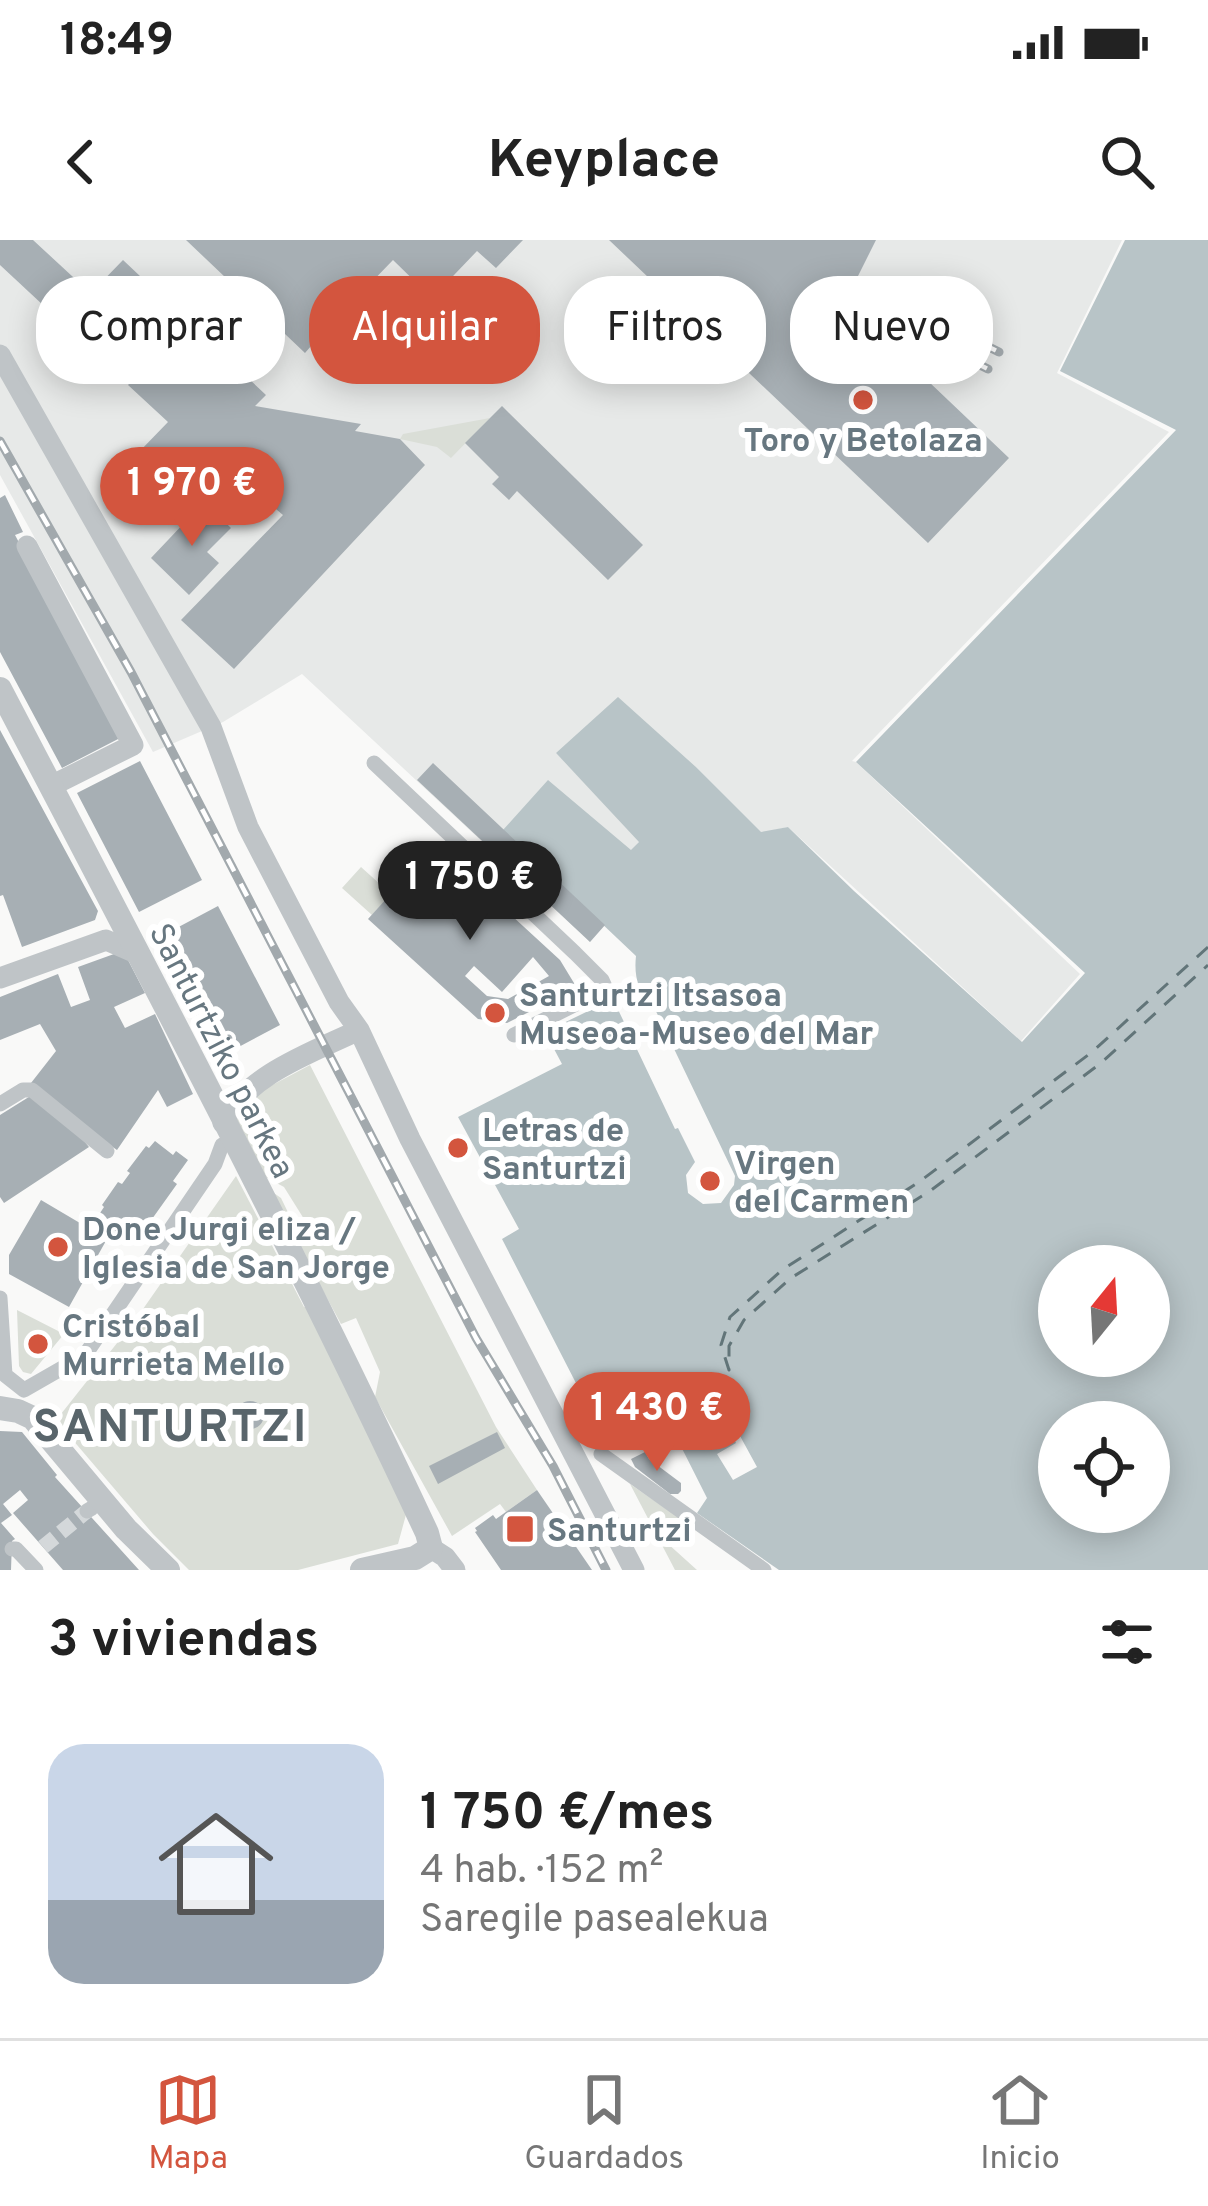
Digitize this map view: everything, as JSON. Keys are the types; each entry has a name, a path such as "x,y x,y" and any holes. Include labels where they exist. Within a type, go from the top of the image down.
{"street":[{"path":"2,353 211,727 248,827 339,1002 350,1035 410,1139 634,1570"},
{"path":"28,546 133,746 51,786"},
{"name":"Santurtziko parkea","path":"0,689 201,1076 223,1134 381,1435 431,1548 455,1570"},
{"path":"374,763 602,980 606,988 514,1035"},
{"path":"0,977 106,940 137,954"},
{"path":"14,1403 85,1355 215,1164 232,1105 249,1087 350,1035"},
{"path":"201,1076 217,1085 249,1087"},
{"path":"0,1104 22,1090 32,1090 107,1151"},
{"path":"0,1298 5,1375 14,1403 48,1433 126,1529 168,1570"},
{"path":"601,1454 764,1570"},
{"path":"362,1570 415,1558 431,1548"},
{"path":"12,1549 36,1570"}],"shaded area":[{"path":"0,240 1122,240 1057,373 1169,432 852,761 1080,974 1021,1041 788,827 761,833 697,768 556,753 640,841 631,851 605,925 590,942 302,674 223,722 153,752 0,475"},
{"path":"1125,240 1208,240 1208,1570 779,1570 697,1513 707,1498 656,1397 598,1426 502,1239 519,1229 458,1117 562,1064 545,1032 613,999 695,1162 686,1175 688,1193 703,1204 721,1203 735,1176 653,1005 640,989 636,956 503,830 548,780 631,850 639,842 556,753 618,697 761,832 788,827 1022,1042 1085,973 856,762 1176,430 1060,371"},
{"path":"490,418 451,458 437,447 400,439 403,434"},
{"path":"361,867 391,894 372,915 342,888"},
{"path":"310,1065 496,1427 537,1490 506,1512 500,1504 452,1536 375,1397 380,1372 356,1318 341,1324 268,1189 281,1198 302,1241 314,1235 284,1187 260,1174 233,1122 242,1101"},
{"path":"236,1176 304,1307 308,1306 407,1511 398,1544 298,1570 189,1570 60,1425 61,1414 136,1319"},
{"path":"17,1310 64,1334 31,1374 19,1366"},
{"path":"630,1484 681,1519 666,1542 697,1570 675,1570"}],"pier":[{"path":"728,1414 757,1467 733,1480 717,1454 736,1443 724,1418"}],"building":[{"path":"0,240 33,240 72,276 36,276 36,299 0,265"},
{"path":"186,240 523,240 496,268 477,251 453,276 409,276 393,260 378,276 309,276 309,348 305,353 285,334 285,276 224,276"},
{"name":"Toro y Betolaza","path":"609,240 876,240 858,276 790,276 790,384 931,384 1009,458 928,543 761,384 766,384 766,276 647,276"},
{"path":"123,260 140,276 107,276"},
{"path":"254,384 266,395 255,406 361,424 355,431 400,439 425,465 234,669 181,620 283,515 213,456 182,494 138,453 168,422 128,385"},
{"path":"502,406 643,545 608,580 517,491 509,500 492,484 499,477 465,443"},
{"path":"143,467 172,494 152,515 152,522 144,524 115,497"},
{"path":"5,495 23,532 15,535 122,737 62,768 0,652 0,498"},
{"path":"204,502 231,528 207,552 219,563 189,595 151,558"},
{"path":"0,730 98,911 95,920 22,947 0,896"},
{"path":"140,761 202,880 139,912 77,793"},
{"path":"433,763 605,925 590,942 417,780"},
{"path":"435,845 560,960 577,988 507,1023 478,1019 368,919","holes":["533,957 549,976 508,999 487,996 465,976 474,966 502,992"]},
{"path":"218,906 280,1025 218,1058 156,939"},
{"path":"114,954 128,960 145,993 114,1007 125,1028 155,1014 193,1094 167,1107 158,1090 117,1150 31,1083 56,1051 40,1024 0,1040 0,997 58,974 71,1007 90,1000 78,967"},
{"path":"32,1095 89,1147 4,1203 0,1197 0,1115"},
{"path":"155,1141 188,1160 173,1181 177,1184 130,1243 98,1216 118,1182 122,1184 146,1146"},
{"name":"Done Jurgi eliza / Iglesia de San Jorge","path":"41,1200 107,1239 69,1307 9,1274 9,1255"},
{"path":"250,1401 260,1405 264,1415 260,1425 250,1429 240,1425 236,1415 240,1405"},
{"path":"0,1431 22,1432 55,1477 139,1570 63,1570 13,1513 28,1500 20,1490 3,1504 12,1515 1,1523 15,1539 11,1570 0,1570"},
{"path":"497,1432 505,1448 438,1484 429,1466"},
{"path":"645,1452 681,1483 678,1494 670,1494 635,1467 631,1459"},
{"name":"Santurtzi","path":"537,1490 592,1570 501,1570 475,1528"}],"ferry route":[{"path":"1208,947 1092,1052 919,1182 782,1270 730,1317 721,1345 729,1370 729,1346 744,1320 791,1278 930,1191 1101,1063 1208,965"}],"tunnel":[{"path":"43,1547 87,1511"}],"railway":[{"path":"993,349 999,352"},
{"path":"0,441 131,672 476,1338 553,1466 606,1570"}],"place":[{"name":"Toro y Betolaza","path":"863,400"},
{"name":"Santurtzi Itsasoa Museoa-Museo del Mar","path":"495,1013"},
{"name":"Letras de Santurtzi","path":"458,1148"},
{"name":"Virgen del Carmen","path":"710,1181"},
{"name":"Done Jurgi eliza / Iglesia de San Jorge","path":"58,1247"},
{"name":"Cristóbal Murrieta Mello","path":"38,1344"},
{"name":"Santurtzi","path":"520,1529"}],"district":[{"name":"SANTURTZI","path":"171,1425"}]}
